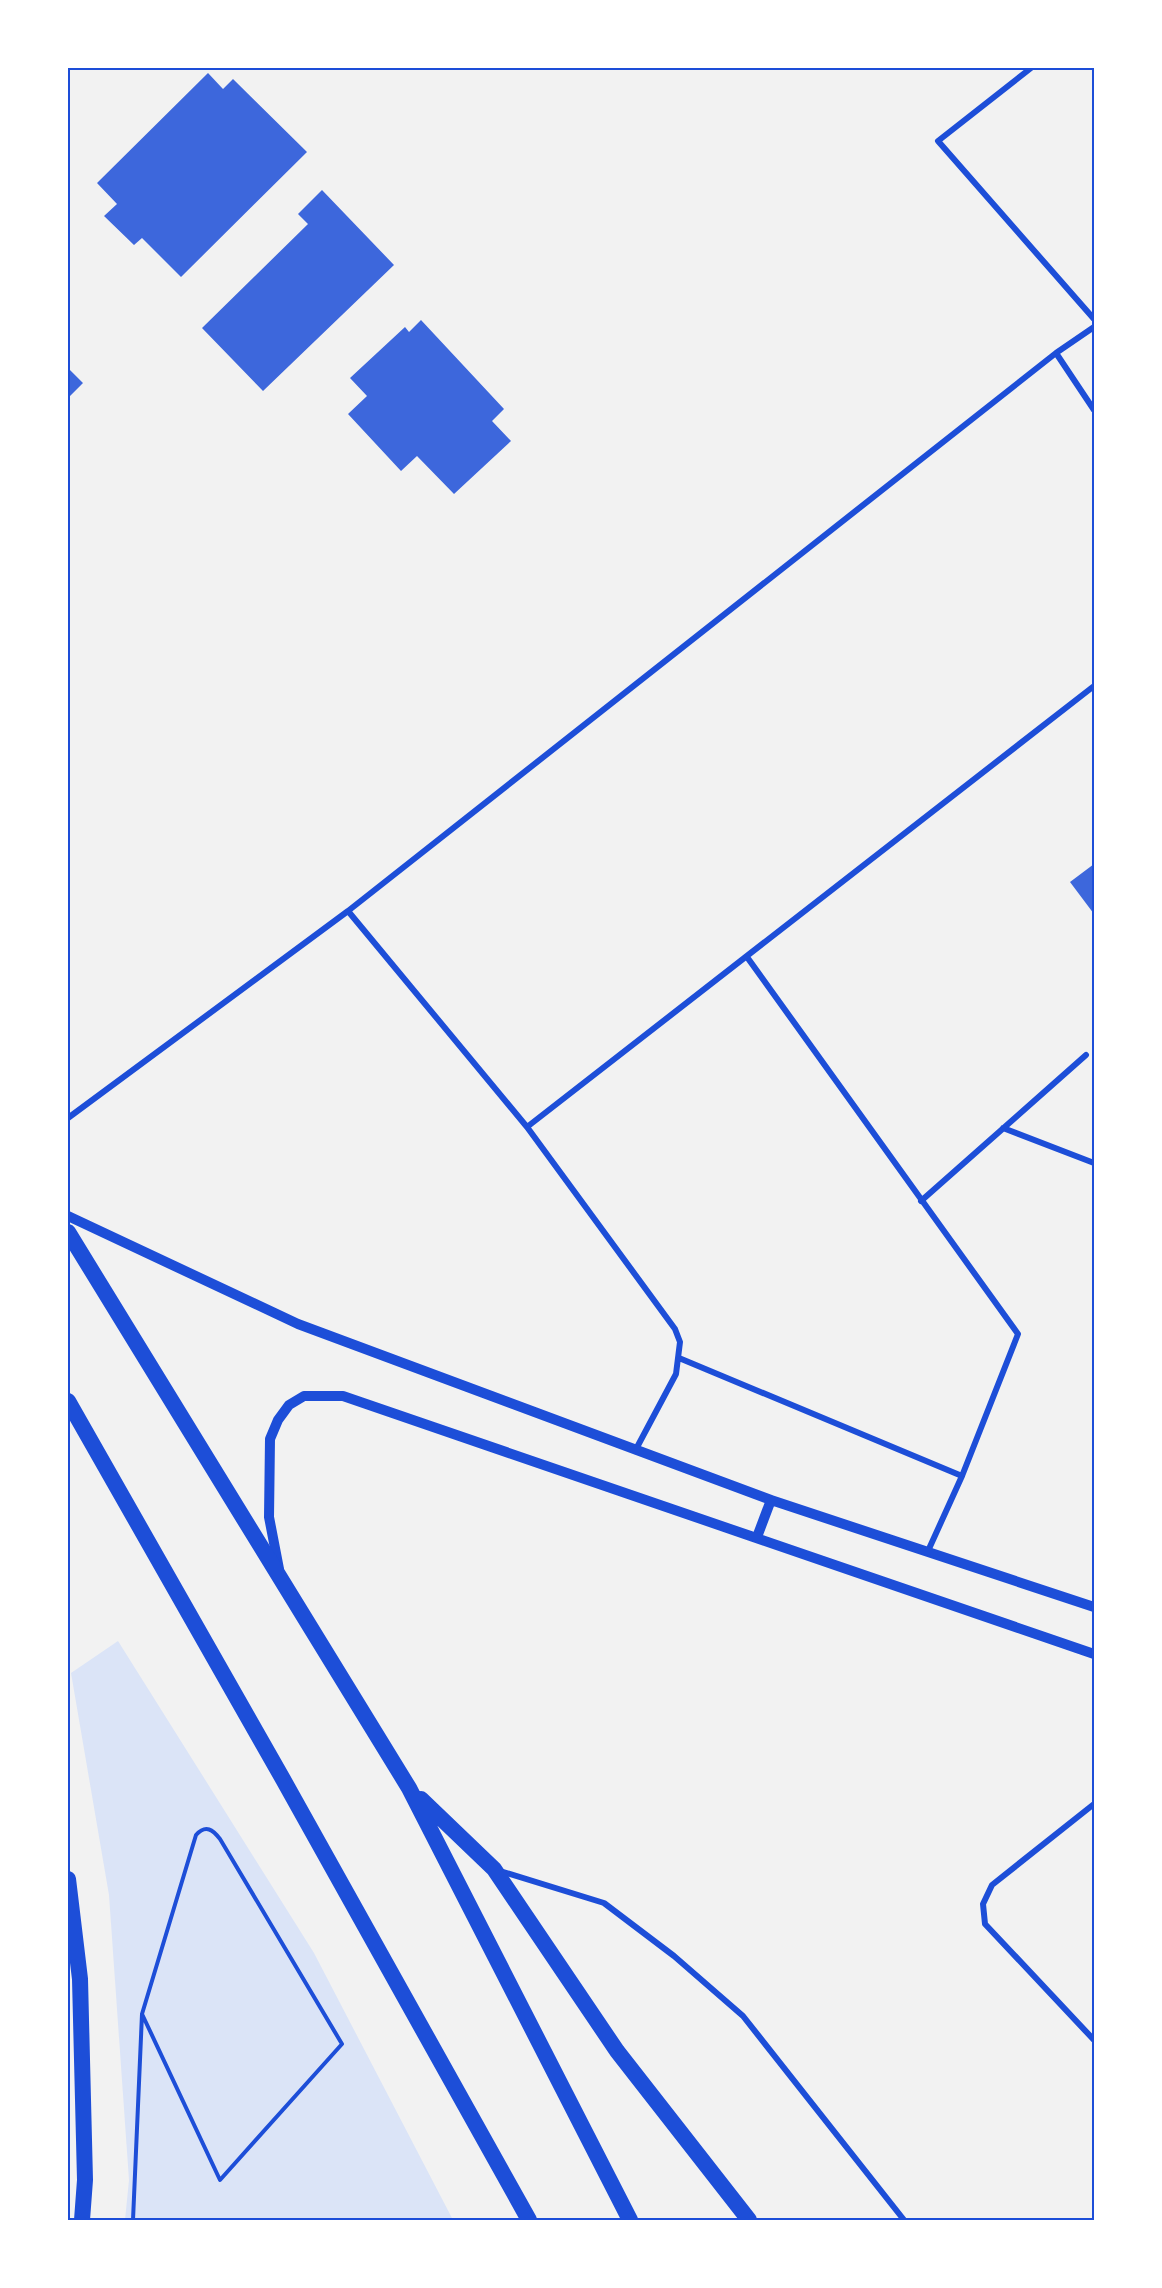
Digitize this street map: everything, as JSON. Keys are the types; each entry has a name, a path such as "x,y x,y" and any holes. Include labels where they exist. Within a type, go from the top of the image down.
{"highway":[{"path":"68,1232 410,1788 630,2220"},
{"path":"68,1401 284,1780 529,2220"},
{"path":"410,1788 494,1869 617,2051 749,2220"},
{"path":"68,1879 80,1979 85,2180 82,2220"}],"street":[{"path":"1031,68 938,141 1095,319"},
{"path":"68,1119 348,911 1056,354 1095,327"},
{"path":"1056,354 1095,410"},
{"path":"527,1127 1095,686"},
{"path":"348,911 527,1127 670,1322 680,1342 676,1374 635,1451"},
{"path":"747,957 1018,1334 962,1476 928,1551"},
{"path":"921,1201 1086,1055"},
{"path":"1003,1128 1095,1162"},
{"path":"68,1216 298,1324 771,1500 1095,1607"},
{"path":"679,1358 962,1476"},
{"path":"281,1578 269,1517 270,1440 278,1420 289,1405 304,1396 343,1396 757,1536 1095,1654"},
{"path":"757,1536 771,1500"},
{"path":"1095,1804 992,1885 983,1904 985,1924 1095,2040"},
{"path":"494,1869 604,1903 674,1956 743,2016 904,2220"}],"path":[{"path":"133,2220 142,2014 196,1835 200,1830 208,1828 214,1831 220,1839 342,2044 220,2180 142,2014"}],"shaded area":[{"path":"118,1641 314,1953 453,2220 125,2220 129,2180 109,1895 71,1673"}],"building":[{"path":"208,73 223,89 233,79 307,152 181,277 142,238 134,245 104,216 117,204 97,183"},
{"path":"322,190 394,265 263,391 202,328 308,224 298,214"},
{"path":"421,320 504,409 492,421 511,441 454,494 417,456 401,471 348,414 367,396 350,378 405,327 409,332"},
{"path":"68,368 83,383 68,398"},
{"path":"1094,864 1094,914 1070,882"}]}
